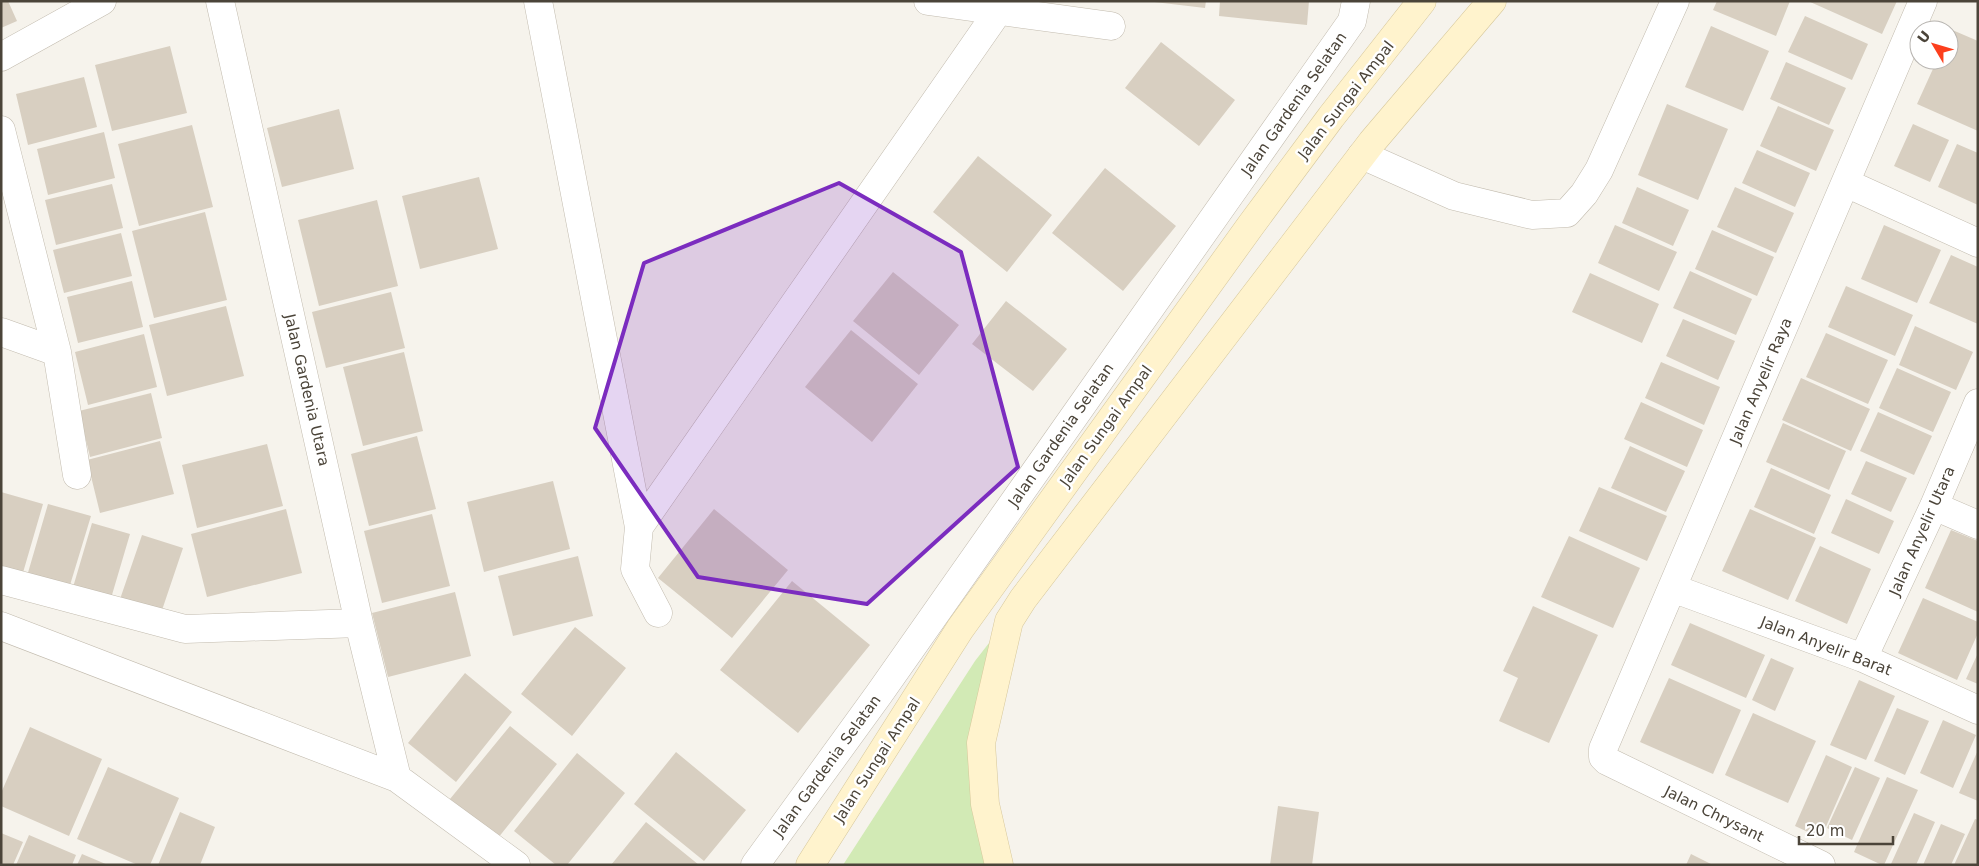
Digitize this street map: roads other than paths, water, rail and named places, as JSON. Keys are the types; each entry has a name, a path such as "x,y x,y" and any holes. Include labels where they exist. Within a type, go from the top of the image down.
{"main road":[{"name":"Jalan Sungai Ampal","path":"810,865 960,629 1250,225 1331,117 1422,1"},
{"path":"999,865 985,804 981,743 1008,621 1022,599 1362,155 1492,1"}],"street":[{"path":"1,57 102,1"},
{"name":"Jalan Gardenia Utara","path":"220,1 359,623 398,778"},
{"path":"538,1 639,527 635,569 658,613"},
{"path":"928,1 1111,26"},
{"name":"Jalan Gardenia Selatan","path":"755,865 879,694 1352,21 1356,1"},
{"path":"1362,155 1454,196 1532,215 1567,213 1584,194 1598,170 1675,1"},
{"name":"Jalan Anyelir Raya","path":"1607,761 1603,757 1603,748 1923,1"},
{"path":"639,527 999,10"},
{"path":"1,130 56,352 77,475"},
{"path":"1846,183 1978,243"},
{"path":"1,332 56,352"},
{"name":"Jalan Anyelir Utara","path":"1864,658 1975,419"},
{"path":"1934,506 1978,525"},
{"path":"1,580 185,629 359,623"},
{"name":"Jalan Anyelir Barat","path":"1672,588 1864,658 1978,710"},
{"path":"1,626 398,778 516,865"},
{"name":"Jalan Chrysant","path":"1607,761 1821,865"}]}
